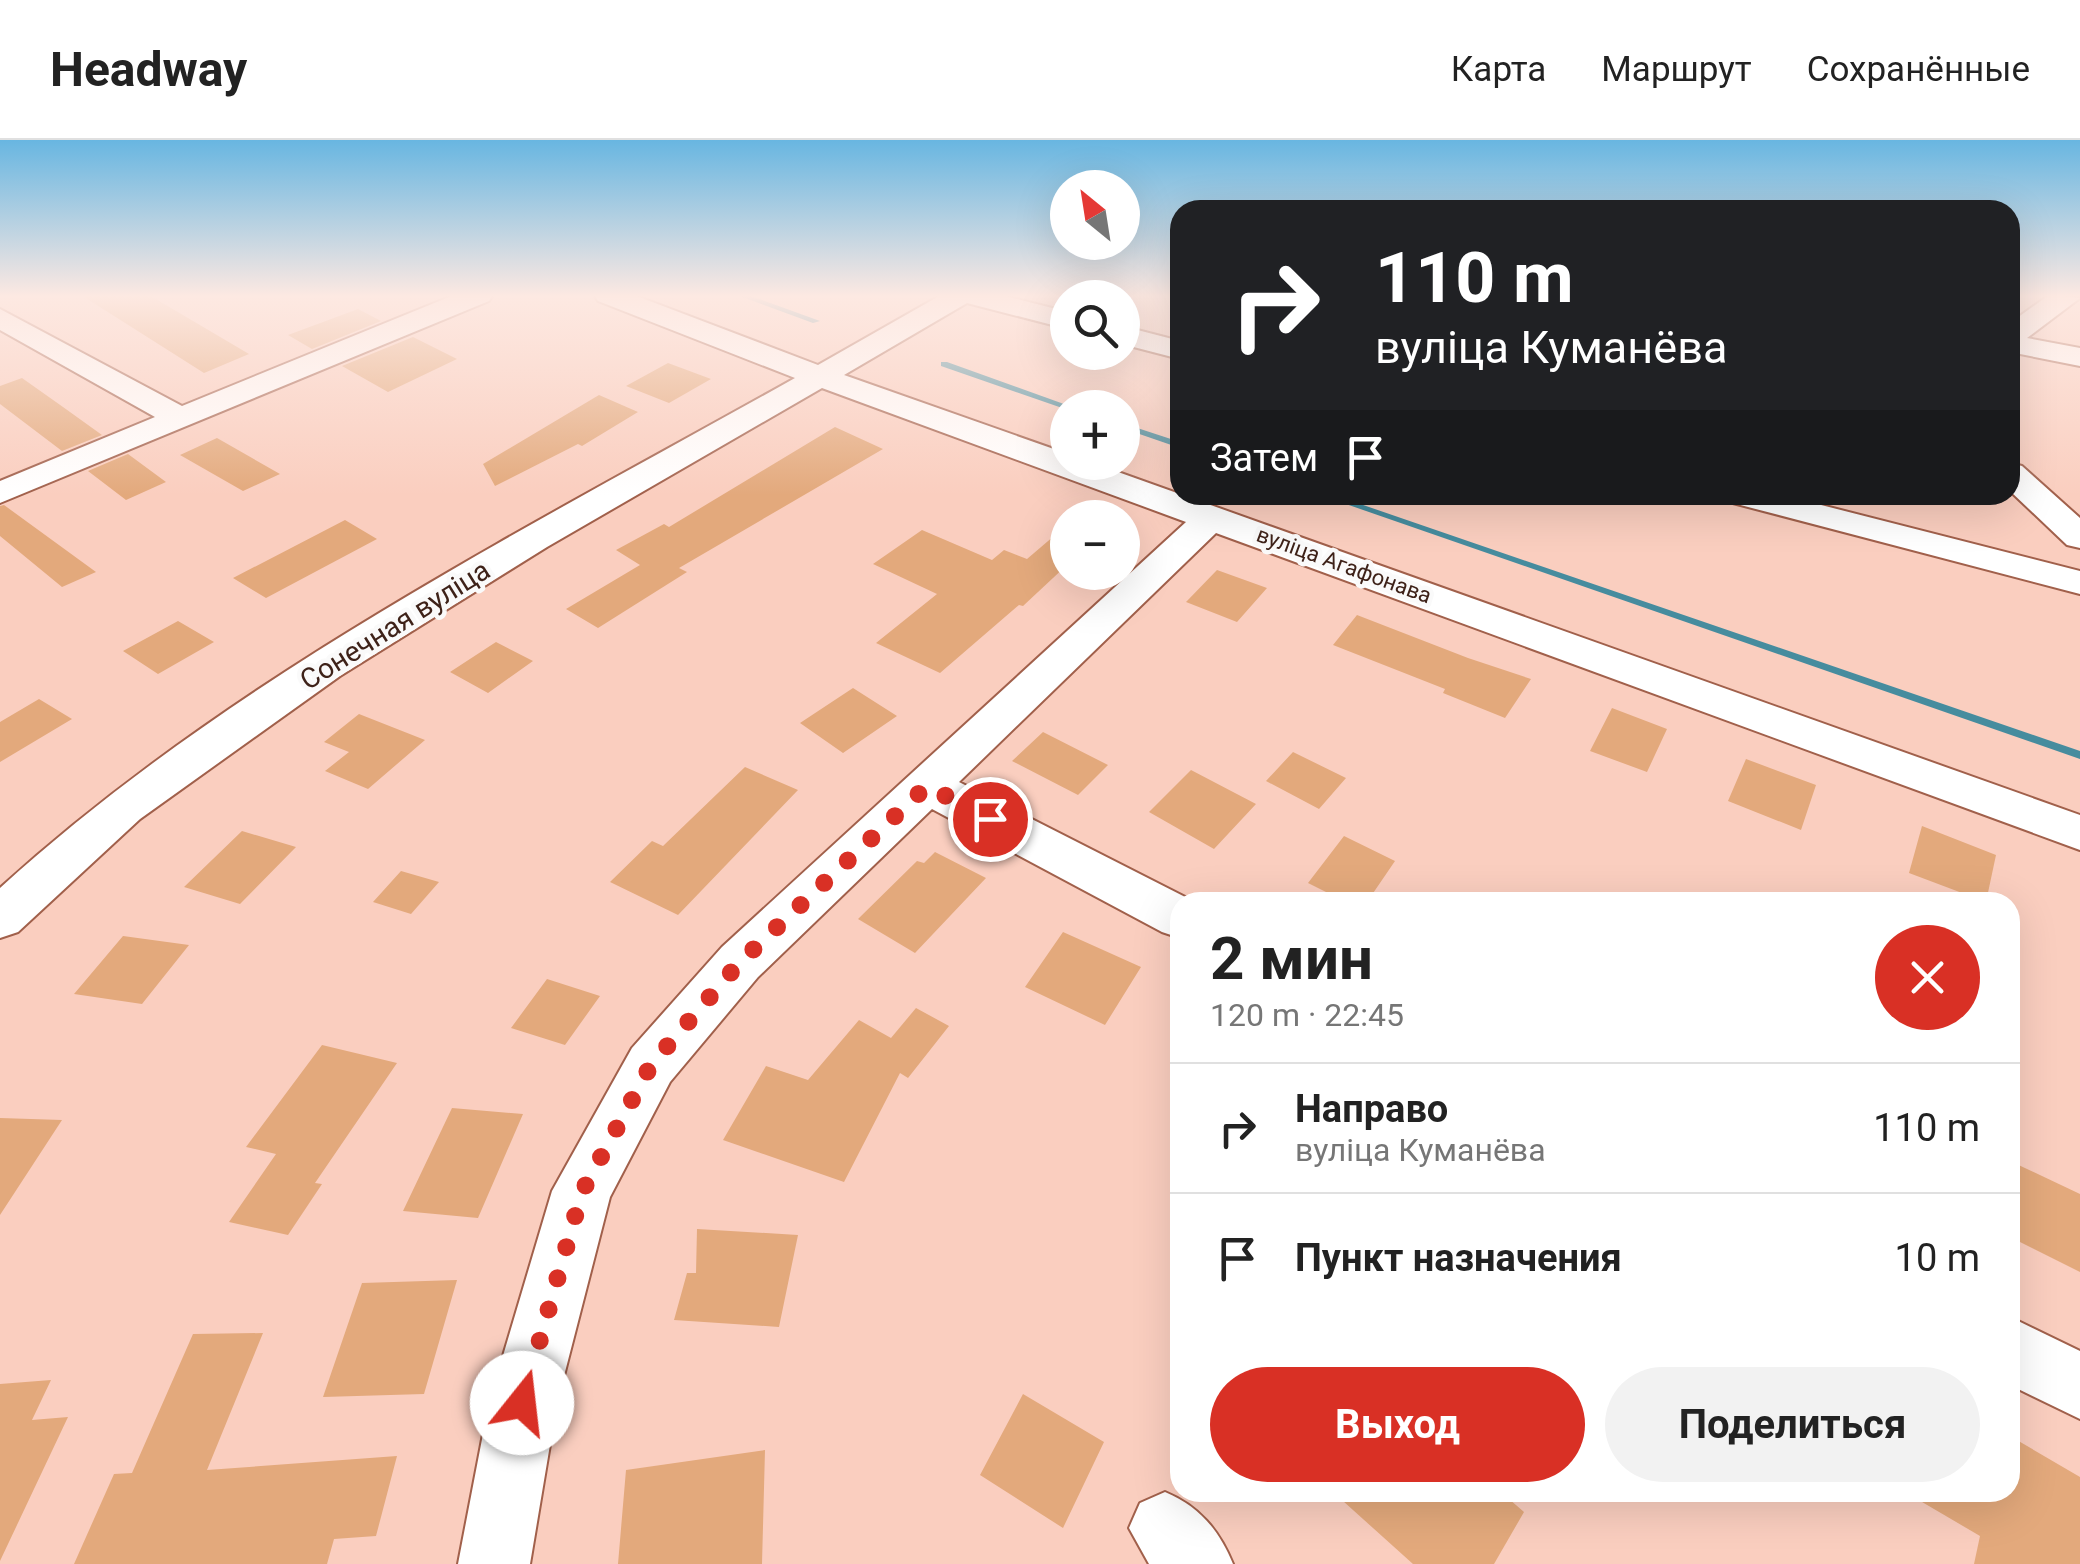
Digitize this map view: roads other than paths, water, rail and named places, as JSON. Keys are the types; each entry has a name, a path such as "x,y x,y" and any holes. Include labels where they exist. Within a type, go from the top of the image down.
{"street":[{"path":"79,361 181,418"},
{"path":"0,493 318,361"},
{"name":"вуліца Агафонава","path":"779,361 1170,502"},
{"name":"Сонечная вуліца","path":"0,918 120,810 221,736 394,621 850,361"},
{"path":"2020,482 2080,537"},
{"name":"вуліца Агафонава","path":"1178,505 2080,833"},
{"path":"1780,505 2080,582"},
{"path":"494,1564 522,1403 582,1192 651,1065 740,962 1212,517"},
{"path":"927,786 1170,913"},
{"path":"2020,1355 2080,1386"}],"waterway":[{"path":"944,364 1050,401"},
{"path":"1140,431 1170,442"},
{"path":"1354,505 2080,755"}]}
